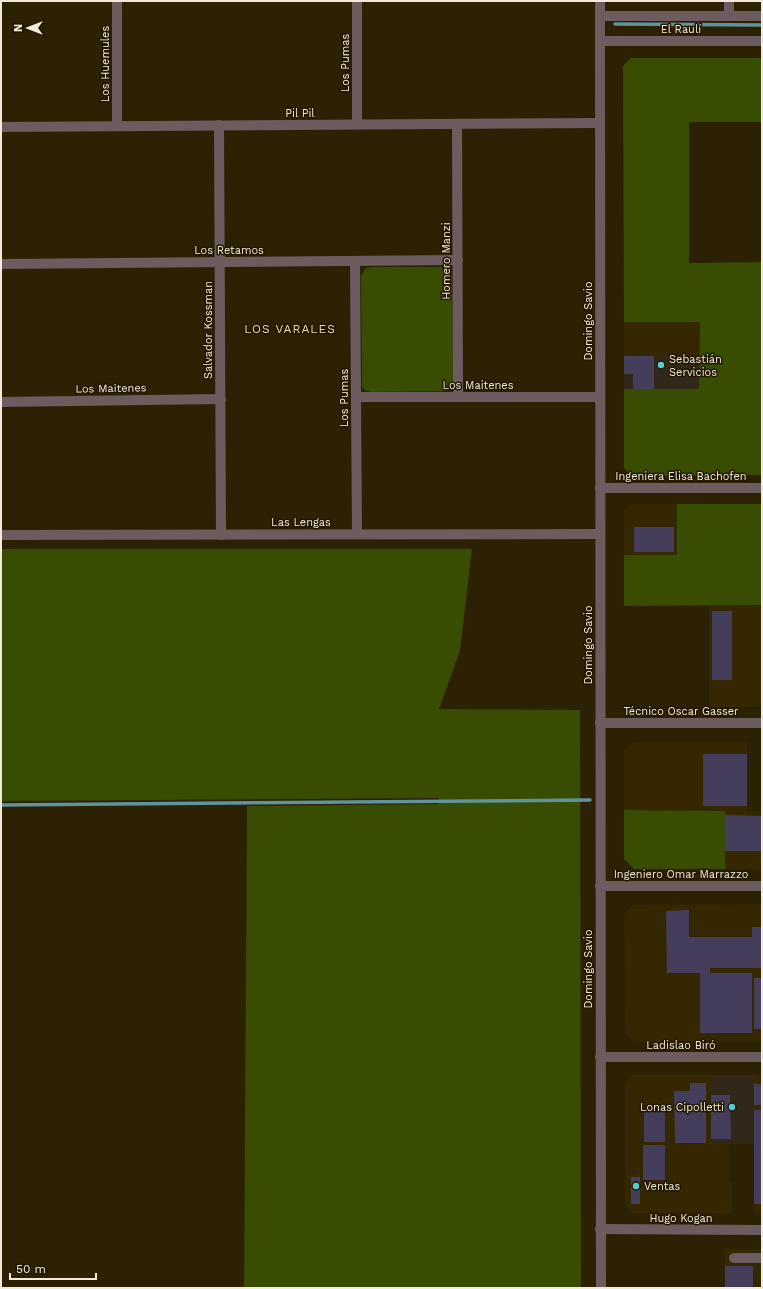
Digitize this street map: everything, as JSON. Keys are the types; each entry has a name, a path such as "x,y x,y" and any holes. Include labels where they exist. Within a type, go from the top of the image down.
{"street":[{"name":"Los Huemules","path":"117,1 117,126"},
{"name":"Los Pumas","path":"358,1 358,124"},
{"name":"Domingo Savio","path":"600,1 600,1288"},
{"path":"729,1 729,16"},
{"path":"600,16 762,16"},
{"name":"El Raulí","path":"600,41 762,41"},
{"name":"Pil Pil","path":"1,127 600,123"},
{"name":"Homero Manzi","path":"457,124 458,397"},
{"name":"Salvador Kossman","path":"219,125 221,534"},
{"name":"Los Retamos","path":"1,264 458,260"},
{"name":"Los Pumas","path":"355,261 357,534"},
{"name":"Los Maitenes","path":"356,397 600,397"},
{"name":"Los Maitenes","path":"1,402 221,399"},
{"name":"Ingeniera Elisa Bachofen","path":"600,488 762,488"},
{"name":"Las Lengas","path":"1,535 600,534"},
{"name":"Técnico Oscar Gasser","path":"600,723 762,723"},
{"name":"Ingeniero Omar Marrazzo","path":"600,886 762,886"},
{"name":"Ladislao Biró","path":"600,1057 762,1057"},
{"name":"Hugo Kogan","path":"600,1229 762,1230"},
{"path":"734,1258 762,1258"}],"shaded area":[{"path":"624,322 700,322 699,356 624,356"},
{"name":"Sebastián Servicios","path":"624,356 699,356 699,389 624,389"},
{"path":"631,504 677,504 677,555 624,555 624,511"},
{"path":"762,605 762,707 709,707 709,606"},
{"path":"633,742 747,742 747,811 762,811 762,869 725,869 725,811 624,810 624,751"},
{"path":"762,904 762,1042 634,1042 625,1033 624,914 634,905"},
{"path":"633,1075 711,1075 711,1144 729,1144 729,1182 732,1182 732,1213 633,1213 625,1205 625,1083"},
{"name":"Lonas Cipolletti","path":"711,1075 754,1075 754,1144 711,1144"},
{"path":"754,1075 762,1075 762,1213 754,1213"},
{"path":"725,1249 762,1249 762,1288 725,1288"}],"green space":[{"path":"631,58 762,58 762,122 689,122 689,263 762,262 762,475 632,476 624,468 624,389 699,389 700,322 624,322 623,66"},
{"path":"442,267 450,270 452,276 453,381 452,387 448,391 372,392 366,391 362,387 361,276 366,268"},
{"path":"677,504 762,504 762,605 624,606 624,555 677,555"},
{"path":"1,549 472,549 460,651 439,709 580,710 581,1288 244,1288 247,806 439,804 439,798 1,801"},
{"path":"624,810 725,811 725,869 634,869 624,859"}],"building":[{"path":"624,356 654,356 654,389 633,389 633,374 624,374"},
{"path":"634,527 674,527 674,552 634,552"},
{"path":"712,611 732,611 732,680 712,680"},
{"path":"703,754 747,754 747,806 703,806"},
{"path":"725,815 762,816 762,851 725,851"},
{"path":"689,910 689,937 752,937 752,927 762,927 762,968 710,968 710,973 752,973 752,1033 700,1033 700,973 667,973 666,911"},
{"path":"754,978 762,978 762,1029 754,1029"},
{"path":"690,1083 706,1083 706,1143 675,1143 674,1091 690,1091"},
{"path":"754,1083 762,1085 762,1105 754,1105"},
{"path":"711,1095 730,1095 731,1139 711,1139"},
{"path":"754,1110 762,1110 762,1204 754,1204"},
{"path":"644,1112 665,1112 665,1142 644,1142"},
{"path":"643,1145 665,1145 665,1180 643,1180"},
{"name":"Ventas","path":"631,1177 640,1177 640,1204 631,1204"},
{"path":"725,1266 753,1266 753,1288 725,1288"}],"waterway":[{"path":"615,24 762,25"},
{"path":"1,805 590,800"}],"place":[{"name":"Sebastián Servicios","path":"661,365"},
{"name":"Lonas Cipolletti","path":"732,1107"},
{"name":"Ventas","path":"636,1186"}],"district":[{"name":"LOS VARALES","path":"290,329"}]}
